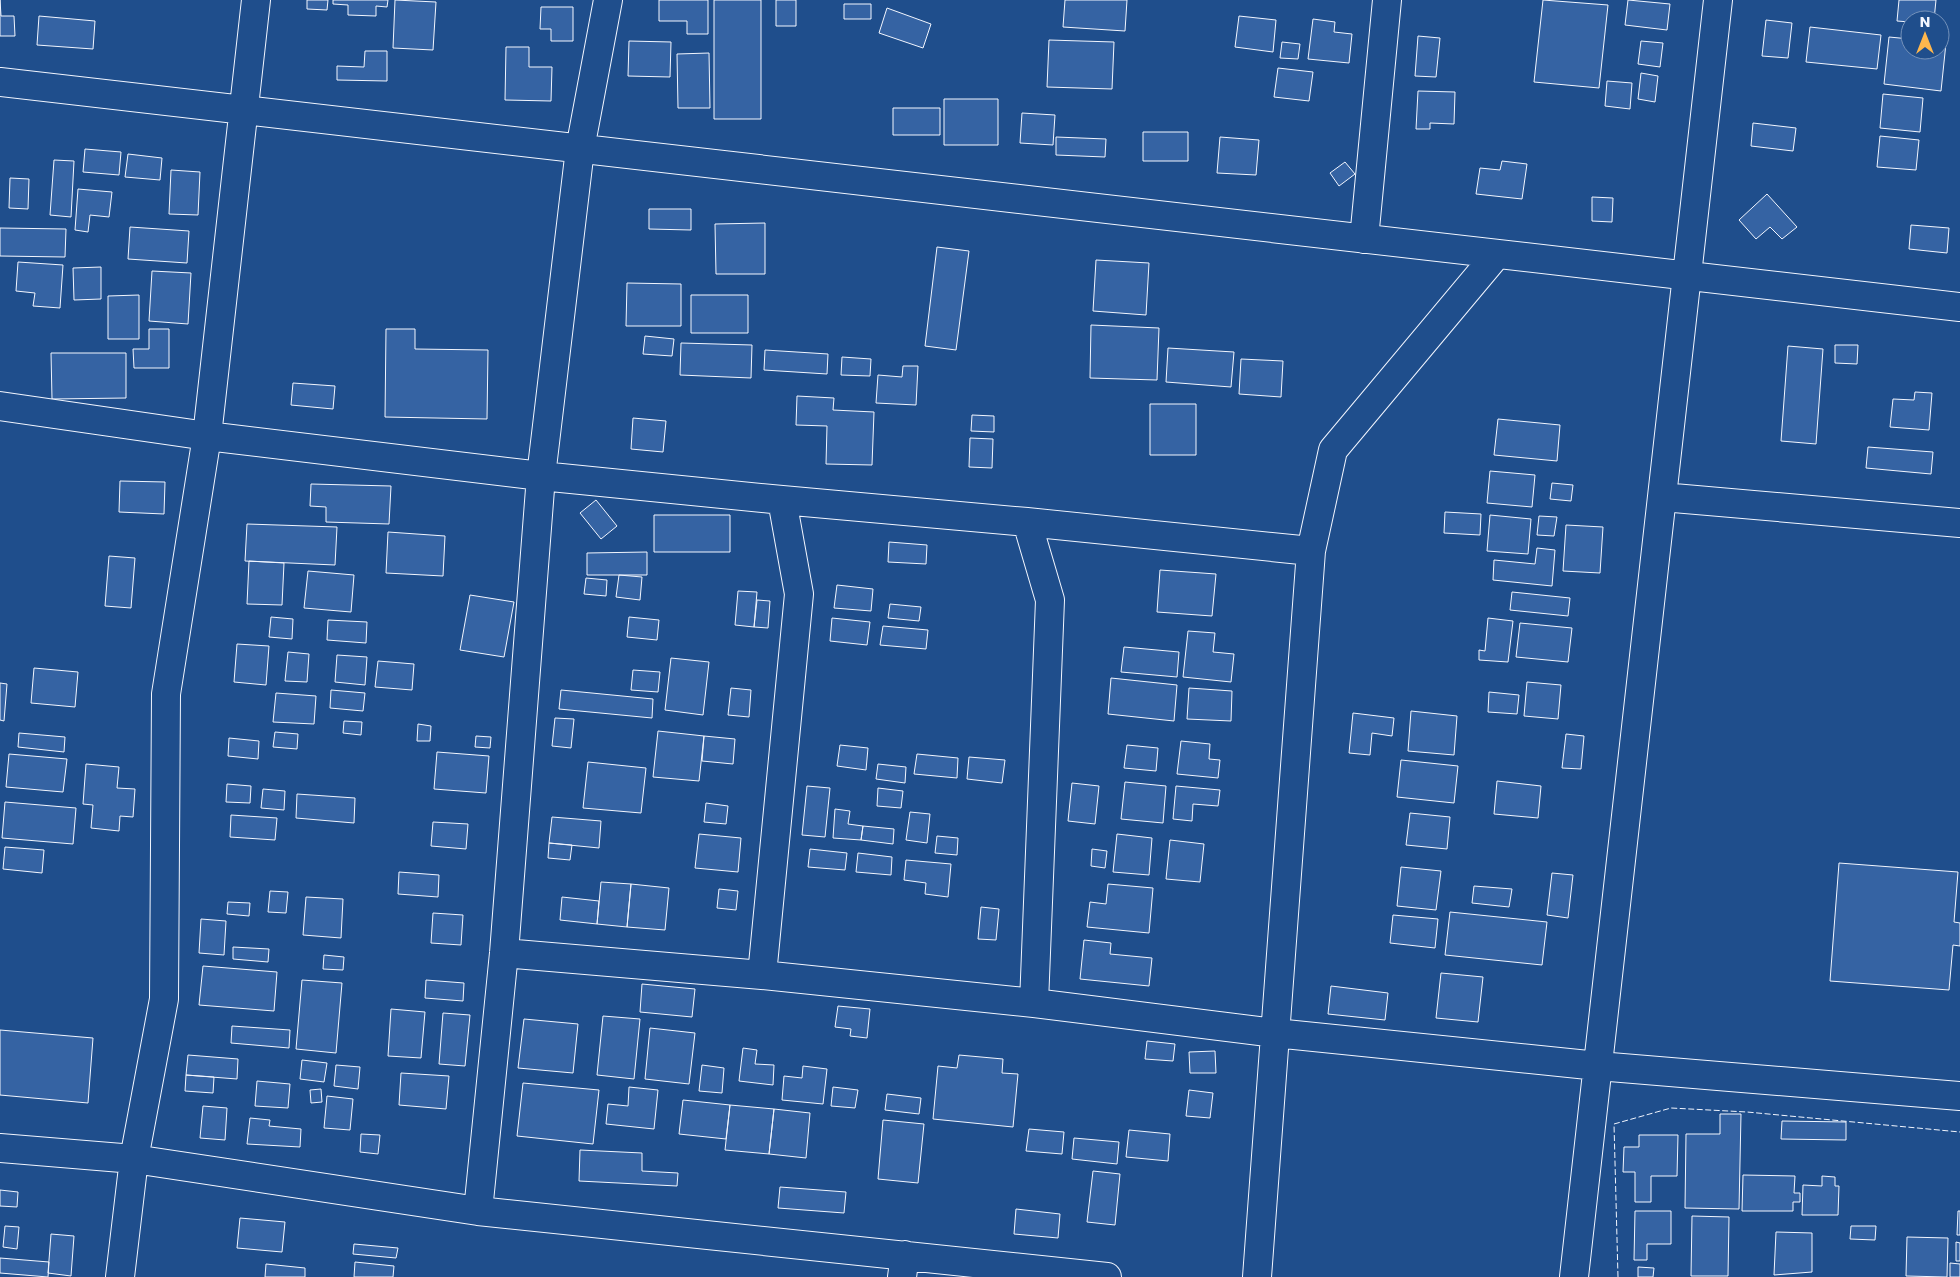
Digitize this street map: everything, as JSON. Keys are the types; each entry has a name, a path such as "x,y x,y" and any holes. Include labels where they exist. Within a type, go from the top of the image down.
{"street":[{"path":"120,1277 134,1159 164,999 166,694 207,436 256,0"},
{"path":"478,1211 504,953 541,476 580,149 608,0"},
{"path":"1364,239 1387,0"},
{"path":"1574,1277 1718,0"},
{"path":"0,82 1960,307"},
{"path":"1256,1277 1311,551 1333,450 1497,254"},
{"path":"0,406 207,436 541,476 1311,551"},
{"path":"1662,497 1960,523"},
{"path":"762,975 799,594 782,500"},
{"path":"1027,522 1050,600 1034,1003"},
{"path":"504,953 762,975 1034,1003 1275,1033 1598,1066 1960,1096"},
{"path":"0,1148 134,1159 478,1211 904,1266 1107,1277"}],"building":[{"path":"0,0 1,16 14,16 15,36 0,36"},
{"path":"307,0 328,0 327,10 307,9"},
{"path":"333,0 388,0 387,7 376,6 376,16 348,15 348,5 333,4"},
{"path":"395,0 436,2 433,50 393,48"},
{"path":"659,0 708,0 708,34 687,34 687,21 659,21"},
{"path":"714,0 761,0 761,119 714,119"},
{"path":"776,0 796,0 796,26 776,26"},
{"path":"1065,0 1127,0 1125,31 1063,27"},
{"path":"1543,0 1608,5 1599,88 1534,82"},
{"path":"1628,0 1670,4 1667,30 1625,25"},
{"path":"1899,0 1936,0 1935,10 1900,10 1900,21 1897,21"},
{"path":"844,4 871,4 871,19 844,19"},
{"path":"541,7 573,7 573,41 551,41 551,29 540,29"},
{"path":"887,8 931,24 923,48 879,33"},
{"path":"39,16 95,21 93,49 37,45"},
{"path":"1239,16 1276,20 1273,52 1235,47"},
{"path":"1313,19 1335,22 1334,32 1352,34 1349,63 1308,59"},
{"path":"1766,20 1792,23 1788,58 1762,56"},
{"path":"1810,27 1881,35 1877,69 1806,62"},
{"path":"1418,36 1440,38 1436,77 1415,76"},
{"path":"1889,37 1900,38 1900,60 1944,60 1941,91 1884,84"},
{"path":"1049,40 1114,42 1112,89 1047,87"},
{"path":"629,41 671,42 670,77 628,76"},
{"path":"1641,41 1663,43 1660,67 1638,64"},
{"path":"1282,42 1300,44 1298,59 1280,58"},
{"path":"506,47 529,47 529,67 552,67 551,101 505,100"},
{"path":"365,51 387,51 387,81 337,80 337,66 364,67"},
{"path":"709,53 710,108 678,108 677,54"},
{"path":"1278,68 1313,72 1309,101 1274,97"},
{"path":"1641,73 1658,76 1655,102 1638,99"},
{"path":"1607,81 1632,83 1630,109 1605,106"},
{"path":"1418,91 1455,92 1454,124 1430,123 1430,129 1416,129"},
{"path":"1883,94 1923,98 1920,132 1880,128"},
{"path":"944,99 998,99 998,145 944,145"},
{"path":"893,108 940,108 940,135 893,135"},
{"path":"1022,113 1055,115 1053,145 1020,143"},
{"path":"1753,123 1796,128 1793,151 1751,146"},
{"path":"1143,132 1188,132 1188,161 1143,161"},
{"path":"1880,136 1919,140 1916,170 1877,167"},
{"path":"1056,137 1106,139 1105,157 1056,155"},
{"path":"1220,137 1259,140 1256,175 1217,173"},
{"path":"85,149 121,152 119,175 83,172"},
{"path":"128,154 162,158 160,180 125,177"},
{"path":"54,160 74,161 71,217 50,215"},
{"path":"1502,161 1527,164 1522,199 1476,194 1480,168 1500,170"},
{"path":"1345,162 1355,174 1339,186 1330,173"},
{"path":"171,170 200,172 198,215 169,214"},
{"path":"10,178 29,179 28,209 9,208"},
{"path":"78,189 112,192 109,217 90,215 88,232 75,230"},
{"path":"1767,194 1797,227 1782,239 1770,227 1756,239 1739,220"},
{"path":"1592,197 1613,198 1612,222 1592,221"},
{"path":"649,209 691,209 691,230 649,229"},
{"path":"765,223 765,274 716,274 715,224"},
{"path":"1911,225 1949,228 1947,253 1909,249"},
{"path":"130,227 189,231 187,263 128,259"},
{"path":"0,228 66,229 65,257 0,256"},
{"path":"937,247 969,251 956,350 925,346"},
{"path":"1096,260 1149,263 1146,315 1093,311"},
{"path":"18,262 63,265 60,308 33,306 35,293 16,291"},
{"path":"101,267 101,299 74,300 73,268"},
{"path":"152,271 191,273 188,324 149,321"},
{"path":"627,283 681,284 681,326 626,326"},
{"path":"139,295 139,339 108,339 108,296"},
{"path":"691,295 748,295 748,333 691,333"},
{"path":"1091,325 1159,328 1157,380 1090,378"},
{"path":"149,329 169,329 169,368 134,368 133,349 149,349"},
{"path":"386,329 415,329 415,349 488,350 487,419 385,417"},
{"path":"645,336 674,339 672,356 643,354"},
{"path":"681,343 752,345 751,378 680,375"},
{"path":"1835,345 1858,345 1857,364 1835,363"},
{"path":"1788,346 1823,349 1816,444 1781,441"},
{"path":"1168,348 1234,352 1231,387 1166,382"},
{"path":"765,350 828,354 827,374 764,370"},
{"path":"51,353 126,353 126,398 52,399"},
{"path":"842,357 871,359 870,376 841,375"},
{"path":"1241,359 1283,361 1281,397 1239,394"},
{"path":"903,366 918,366 916,405 876,403 878,375 902,377"},
{"path":"293,383 335,386 333,409 291,405"},
{"path":"1915,392 1932,393 1929,430 1890,427 1893,399 1914,400"},
{"path":"797,396 834,398 833,410 874,412 872,465 826,464 827,426 796,425"},
{"path":"1150,404 1196,404 1196,455 1150,455"},
{"path":"972,415 994,416 994,432 971,431"},
{"path":"633,418 666,421 663,452 631,449"},
{"path":"1498,419 1560,425 1557,461 1494,455"},
{"path":"970,438 993,439 992,468 969,467"},
{"path":"1868,447 1933,452 1931,474 1866,468"},
{"path":"1490,471 1535,475 1532,507 1487,503"},
{"path":"120,481 165,482 164,514 119,512"},
{"path":"1552,483 1573,485 1571,501 1550,499"},
{"path":"311,484 391,486 389,524 326,522 326,507 310,506"},
{"path":"596,500 617,526 601,539 580,513"},
{"path":"1445,512 1481,514 1480,535 1444,533"},
{"path":"654,515 730,515 730,552 654,552"},
{"path":"1490,515 1531,519 1528,554 1487,551"},
{"path":"1539,516 1557,517 1554,536 1537,535"},
{"path":"247,524 337,527 335,565 245,561"},
{"path":"1566,525 1603,527 1600,573 1563,571"},
{"path":"388,532 445,536 443,576 386,573"},
{"path":"889,542 927,545 926,564 888,562"},
{"path":"1537,548 1555,550 1552,586 1493,580 1494,560 1535,564"},
{"path":"647,552 647,575 587,575 587,553"},
{"path":"109,556 135,558 131,608 105,606"},
{"path":"249,561 284,563 282,605 247,604"},
{"path":"1160,570 1216,574 1212,616 1157,612"},
{"path":"308,571 354,575 351,612 304,608"},
{"path":"619,575 642,577 640,600 616,597"},
{"path":"586,578 607,580 606,596 584,594"},
{"path":"837,585 873,589 871,611 834,608"},
{"path":"738,591 757,592 754,627 735,625"},
{"path":"1512,592 1570,598 1568,616 1510,610"},
{"path":"470,595 514,602 504,657 460,650"},
{"path":"757,600 770,601 768,628 754,627"},
{"path":"890,604 921,607 919,621 888,618"},
{"path":"271,617 293,619 292,639 269,637"},
{"path":"629,617 659,620 657,640 627,637"},
{"path":"832,618 870,622 867,645 830,641"},
{"path":"1488,618 1513,621 1508,662 1479,660 1479,650 1485,651"},
{"path":"328,620 367,622 366,643 327,640"},
{"path":"1520,623 1572,628 1568,662 1516,657"},
{"path":"883,626 928,630 926,649 880,645"},
{"path":"1188,631 1215,633 1213,652 1234,654 1231,682 1183,677"},
{"path":"237,644 269,646 266,685 234,682"},
{"path":"1124,647 1179,652 1177,677 1121,672"},
{"path":"288,652 309,654 307,682 285,681"},
{"path":"337,655 367,657 365,685 335,682"},
{"path":"671,658 709,662 703,715 665,710"},
{"path":"378,661 414,664 412,690 375,687"},
{"path":"34,668 78,672 75,707 31,703"},
{"path":"633,670 660,672 658,692 631,690"},
{"path":"1111,678 1177,685 1174,721 1108,714"},
{"path":"1527,682 1561,685 1558,719 1524,716"},
{"path":"0,683 7,684 4,721 0,720"},
{"path":"731,688 751,690 749,717 728,715"},
{"path":"1189,688 1232,691 1231,721 1187,719"},
{"path":"331,690 365,693 363,711 330,708"},
{"path":"561,690 653,699 652,718 559,709"},
{"path":"1489,692 1519,695 1517,714 1488,712"},
{"path":"276,693 316,696 314,724 273,722"},
{"path":"1411,711 1457,716 1454,755 1408,751"},
{"path":"1353,713 1394,718 1392,736 1372,733 1370,755 1349,753"},
{"path":"555,718 574,719 571,748 552,746"},
{"path":"344,721 362,722 361,735 343,733"},
{"path":"418,724 431,726 430,741 417,741"},
{"path":"658,731 704,736 699,781 653,777"},
{"path":"275,732 298,734 297,749 273,747"},
{"path":"19,733 65,737 64,752 18,747"},
{"path":"1566,734 1584,736 1581,769 1562,768"},
{"path":"476,736 491,737 490,748 475,747"},
{"path":"704,736 735,739 733,764 702,761"},
{"path":"229,738 259,741 258,759 228,756"},
{"path":"1181,741 1210,744 1209,759 1220,760 1218,778 1177,774"},
{"path":"840,745 868,748 866,770 837,766"},
{"path":"1127,745 1158,748 1156,771 1124,768"},
{"path":"437,752 489,756 486,793 434,789"},
{"path":"9,754 67,759 63,792 6,787"},
{"path":"917,754 958,758 957,778 914,774"},
{"path":"969,757 1005,760 1002,783 967,779"},
{"path":"1401,760 1458,766 1454,803 1397,797"},
{"path":"588,762 646,768 641,813 583,808"},
{"path":"86,764 119,767 117,788 135,789 133,817 120,816 119,831 91,828 93,805 83,804"},
{"path":"878,764 906,767 905,783 876,779"},
{"path":"1497,781 1541,786 1538,818 1494,814"},
{"path":"1125,782 1166,786 1163,823 1121,819"},
{"path":"1072,783 1099,786 1095,824 1068,821"},
{"path":"227,784 251,786 250,803 226,802"},
{"path":"807,786 830,788 825,837 802,835"},
{"path":"1176,786 1220,790 1218,806 1193,804 1192,821 1173,819"},
{"path":"878,788 903,791 901,808 877,806"},
{"path":"263,789 285,791 284,810 261,808"},
{"path":"297,794 355,798 354,823 296,818"},
{"path":"5,802 76,808 73,844 2,838"},
{"path":"706,803 728,806 726,824 704,822"},
{"path":"835,809 850,811 848,824 863,826 861,840 833,838"},
{"path":"910,812 930,814 927,843 906,840"},
{"path":"1410,813 1450,817 1447,849 1406,845"},
{"path":"231,815 277,818 275,840 230,837"},
{"path":"552,817 601,821 599,848 549,843"},
{"path":"433,822 468,824 466,849 431,846"},
{"path":"863,826 894,829 893,844 861,840"},
{"path":"699,834 741,838 738,872 695,868"},
{"path":"1117,834 1152,838 1149,875 1113,872"},
{"path":"937,836 958,838 957,855 935,853"},
{"path":"1170,840 1204,844 1200,882 1166,879"},
{"path":"549,843 572,845 570,860 548,858"},
{"path":"5,847 44,850 42,873 3,869"},
{"path":"810,849 847,853 845,870 808,867"},
{"path":"1092,849 1107,851 1105,868 1091,866"},
{"path":"858,853 892,857 891,875 856,872"},
{"path":"906,860 951,864 948,897 925,894 926,883 904,880"},
{"path":"1839,863 1958,872 1954,922 1960,923 1960,946 1953,945 1949,990 1830,981"},
{"path":"1401,867 1441,871 1436,910 1397,906"},
{"path":"399,872 439,875 438,897 398,894"},
{"path":"1552,873 1573,875 1568,918 1547,915"},
{"path":"601,882 631,884 627,927 597,924"},
{"path":"631,884 669,888 665,930 627,927"},
{"path":"1108,884 1153,888 1149,933 1087,927 1090,902 1106,904"},
{"path":"1474,886 1512,889 1509,907 1472,903"},
{"path":"719,889 738,891 736,910 717,908"},
{"path":"270,891 288,892 286,913 268,912"},
{"path":"306,897 343,899 341,938 303,935"},
{"path":"562,897 599,901 597,924 560,920"},
{"path":"228,902 250,903 249,916 227,914"},
{"path":"981,907 999,909 996,940 978,939"},
{"path":"1450,912 1547,922 1542,965 1445,955"},
{"path":"433,913 463,915 461,945 431,943"},
{"path":"1393,915 1438,919 1435,948 1390,943"},
{"path":"201,919 226,921 224,955 199,953"},
{"path":"1084,940 1111,943 1110,954 1152,958 1149,986 1080,979"},
{"path":"233,947 269,949 268,962 233,959"},
{"path":"324,955 344,957 343,970 323,969"},
{"path":"203,966 277,972 274,1011 199,1005"},
{"path":"1441,973 1483,977 1478,1022 1436,1018"},
{"path":"302,980 342,983 336,1053 296,1049"},
{"path":"426,980 464,983 463,1001 425,998"},
{"path":"642,984 695,989 692,1017 640,1012"},
{"path":"1331,986 1388,993 1385,1020 1328,1014"},
{"path":"838,1006 870,1009 867,1038 850,1036 851,1029 835,1027"},
{"path":"391,1009 425,1012 421,1058 388,1056"},
{"path":"443,1013 470,1015 465,1066 439,1064"},
{"path":"603,1016 640,1019 634,1079 597,1075"},
{"path":"524,1019 578,1024 573,1073 518,1068"},
{"path":"232,1026 290,1030 289,1048 231,1043"},
{"path":"650,1028 695,1033 689,1084 645,1079"},
{"path":"0,1030 93,1038 88,1103 0,1095"},
{"path":"1147,1041 1175,1044 1173,1061 1145,1059"},
{"path":"743,1048 757,1050 755,1064 774,1065 773,1085 739,1081"},
{"path":"1215,1051 1216,1073 1190,1073 1189,1052"},
{"path":"188,1055 238,1059 237,1079 186,1075"},
{"path":"959,1055 1003,1059 1002,1073 1018,1074 1013,1127 933,1119 938,1066 957,1068"},
{"path":"302,1060 327,1063 324,1082 300,1079"},
{"path":"336,1065 360,1067 358,1089 334,1086"},
{"path":"702,1065 724,1068 722,1093 699,1091"},
{"path":"803,1066 827,1069 823,1104 782,1100 784,1076 802,1078"},
{"path":"401,1073 449,1076 446,1109 399,1105"},
{"path":"186,1075 214,1077 213,1093 185,1091"},
{"path":"257,1081 290,1084 288,1108 255,1106"},
{"path":"523,1083 599,1090 593,1144 517,1136"},
{"path":"629,1087 658,1090 654,1129 606,1124 608,1104 628,1106"},
{"path":"833,1087 858,1090 855,1108 831,1106"},
{"path":"321,1089 322,1102 311,1103 310,1090"},
{"path":"1189,1090 1213,1093 1210,1118 1186,1116"},
{"path":"887,1094 921,1098 919,1114 885,1110"},
{"path":"327,1096 353,1099 350,1130 324,1128"},
{"path":"683,1100 730,1105 726,1139 679,1134"},
{"path":"730,1105 774,1109 769,1154 725,1150"},
{"path":"203,1106 227,1108 225,1140 200,1138"},
{"path":"774,1109 810,1113 806,1158 769,1154"},
{"path":"1720,1114 1741,1114 1739,1209 1685,1208 1686,1134 1720,1134"},
{"path":"250,1118 270,1120 269,1126 301,1129 300,1147 247,1144"},
{"path":"883,1120 924,1124 918,1183 878,1179"},
{"path":"1782,1121 1846,1122 1846,1140 1781,1139"},
{"path":"1029,1129 1064,1132 1062,1154 1026,1151"},
{"path":"1129,1130 1170,1134 1168,1161 1126,1157"},
{"path":"361,1134 380,1135 378,1154 360,1152"},
{"path":"1639,1135 1678,1135 1677,1176 1651,1176 1651,1202 1635,1202 1635,1172 1623,1172 1624,1147 1639,1147"},
{"path":"1074,1138 1119,1142 1117,1164 1072,1159"},
{"path":"580,1150 642,1153 642,1171 678,1173 677,1186 579,1181"},
{"path":"1093,1171 1120,1174 1115,1225 1087,1222"},
{"path":"1743,1175 1795,1176 1794,1193 1800,1193 1800,1202 1793,1202 1793,1211 1742,1211"},
{"path":"1822,1176 1835,1177 1835,1186 1839,1186 1838,1215 1802,1215 1803,1185 1822,1186"},
{"path":"780,1187 846,1192 844,1213 778,1208"},
{"path":"0,1190 18,1192 17,1207 0,1206"},
{"path":"1016,1209 1060,1214 1058,1238 1014,1234"},
{"path":"1635,1211 1671,1211 1671,1244 1647,1244 1647,1260 1634,1260"},
{"path":"1958,1211 1960,1211 1960,1235 1957,1235"},
{"path":"1692,1216 1729,1217 1728,1276 1691,1276"},
{"path":"240,1218 285,1222 282,1252 237,1248"},
{"path":"5,1226 19,1227 17,1249 3,1247"},
{"path":"1851,1226 1876,1226 1875,1240 1850,1239"},
{"path":"1776,1232 1812,1233 1812,1272 1774,1275"},
{"path":"51,1234 74,1236 71,1276 48,1273"},
{"path":"1907,1237 1948,1238 1947,1277 1906,1276"},
{"path":"1956,1242 1960,1243 1960,1261 1956,1261"},
{"path":"354,1244 398,1248 396,1258 353,1254"},
{"path":"0,1258 49,1262 48,1277 0,1273"},
{"path":"355,1262 394,1266 393,1277 354,1277"},
{"path":"1950,1263 1960,1264 1960,1277 1950,1277"},
{"path":"266,1264 305,1268 305,1277 265,1277"},
{"path":"1638,1267 1654,1268 1653,1277 1638,1277"}],"fence":[{"path":"1618,1277 1614,1124 1671,1108 1747,1112 1960,1132"}]}
